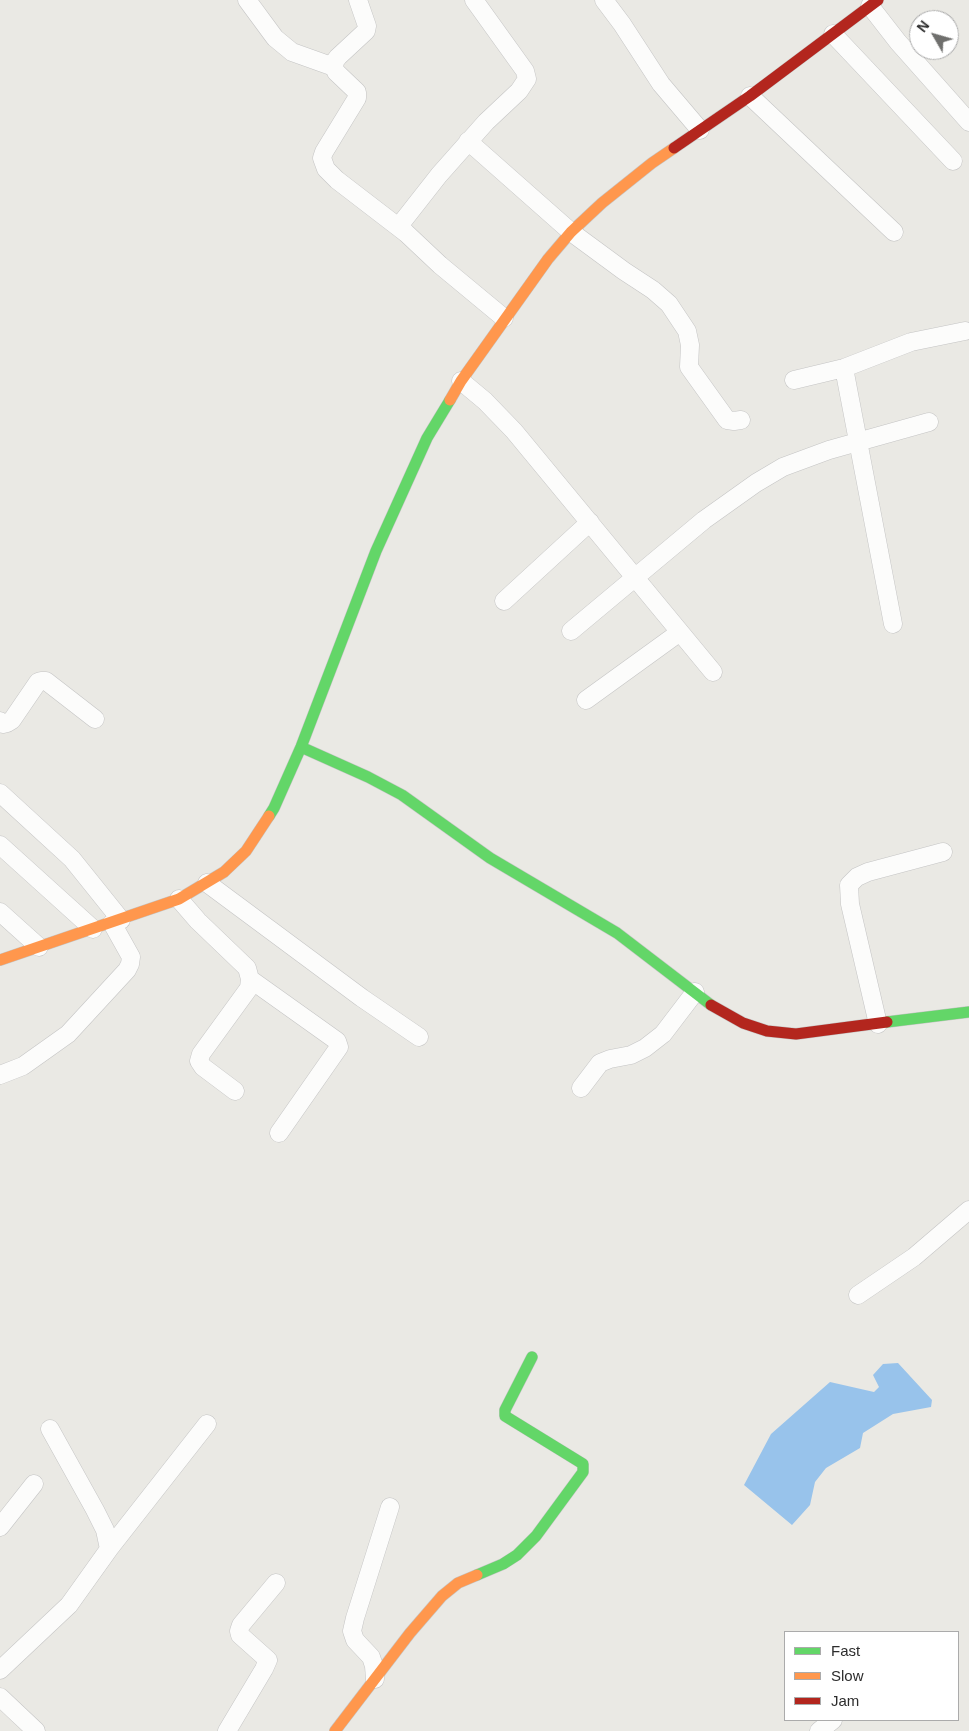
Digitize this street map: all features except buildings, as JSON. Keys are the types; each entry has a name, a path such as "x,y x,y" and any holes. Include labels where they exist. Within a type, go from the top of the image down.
{"street":[{"path":"247,0 275,38 286,48 292,52 334,67"},
{"path":"358,0 368,26 366,31 338,57 334,67 336,72 357,92 357,98 324,152 322,158 326,169 337,180 399,226 440,265 504,318"},
{"path":"399,226 439,174 468,141 525,83 527,75 474,0"},
{"path":"604,0 662,84 700,130"},
{"path":"0,960 180,899 224,872 246,851 274,808 301,747 376,551 427,438 461,381 504,318 548,259 571,232 602,203 652,163 750,96 874,3 898,42 969,122"},
{"path":"833,34 953,161"},
{"path":"750,96 894,232"},
{"path":"468,141 571,232 653,290 669,304 687,331 690,344 689,367 727,420 741,420"},
{"path":"794,380 844,368 910,342 965,331"},
{"path":"844,368 892,624"},
{"path":"461,381 485,401 514,431 713,672"},
{"path":"571,630 704,520 756,483 783,468 829,450 929,422"},
{"path":"504,601 590,522"},
{"path":"586,700 680,632"},
{"path":"0,721 3,724 12,720 38,682 41,681 46,681 95,719"},
{"path":"301,747 368,777 402,795 490,858 617,933 715,1008 736,1019 767,1031 796,1034 969,1012"},
{"path":"0,793 72,860 116,922 131,958 127,970 68,1034 23,1066 0,1075"},
{"path":"0,844 93,929"},
{"path":"878,1024 850,904 849,885 857,877 868,872 943,852"},
{"path":"207,883 362,998 419,1037"},
{"path":"180,899 198,921 247,968 250,979 249,988 201,1054 198,1061 203,1067 235,1091"},
{"path":"0,912 39,947"},
{"path":"250,979 337,1041 339,1047 279,1133"},
{"path":"581,1088 600,1064 610,1059 638,1052 663,1034 695,992"},
{"path":"858,1295 914,1257 969,1210"},
{"path":"335,1731 426,1613 442,1596 458,1583 503,1564 517,1555 530,1542 583,1472 583,1464 578,1460 505,1416 505,1410 532,1357"},
{"path":"0,1670 70,1605 109,1549 207,1424"},
{"path":"50,1429 105,1530 109,1549"},
{"path":"0,1527 34,1484"},
{"path":"375,1679 371,1658 355,1640 352,1631 354,1618 390,1507"},
{"path":"227,1731 268,1660 239,1631 241,1625 276,1583"},
{"path":"0,1698 36,1731"},
{"path":"820,1731 832,1721"}],"water":[{"path":"898,1363 932,1400 931,1407 893,1414 863,1433 860,1448 826,1468 815,1482 810,1505 792,1525 744,1485 771,1434 830,1382 874,1392 879,1387 873,1375 883,1364"}],"traffic: fast":[{"path":"269,816 301,747 376,551 427,438 450,400"},
{"path":"301,747 368,777 402,795 490,858 617,933 711,1005"},
{"path":"887,1022 969,1012"},
{"path":"477,1575 503,1564 517,1555 536,1536 583,1472 583,1464 505,1416 505,1410 532,1357"}],"traffic: slow":[{"path":"450,400 461,381 548,259 571,232 602,203 674,148"},
{"path":"0,960 179,899 224,872 246,851 269,816"},
{"path":"335,1731 410,1633 442,1596 458,1583 477,1575"}],"traffic: jam":[{"path":"674,148 750,96 878,0"},
{"path":"711,1005 743,1023 767,1031 796,1034 887,1022"}]}
